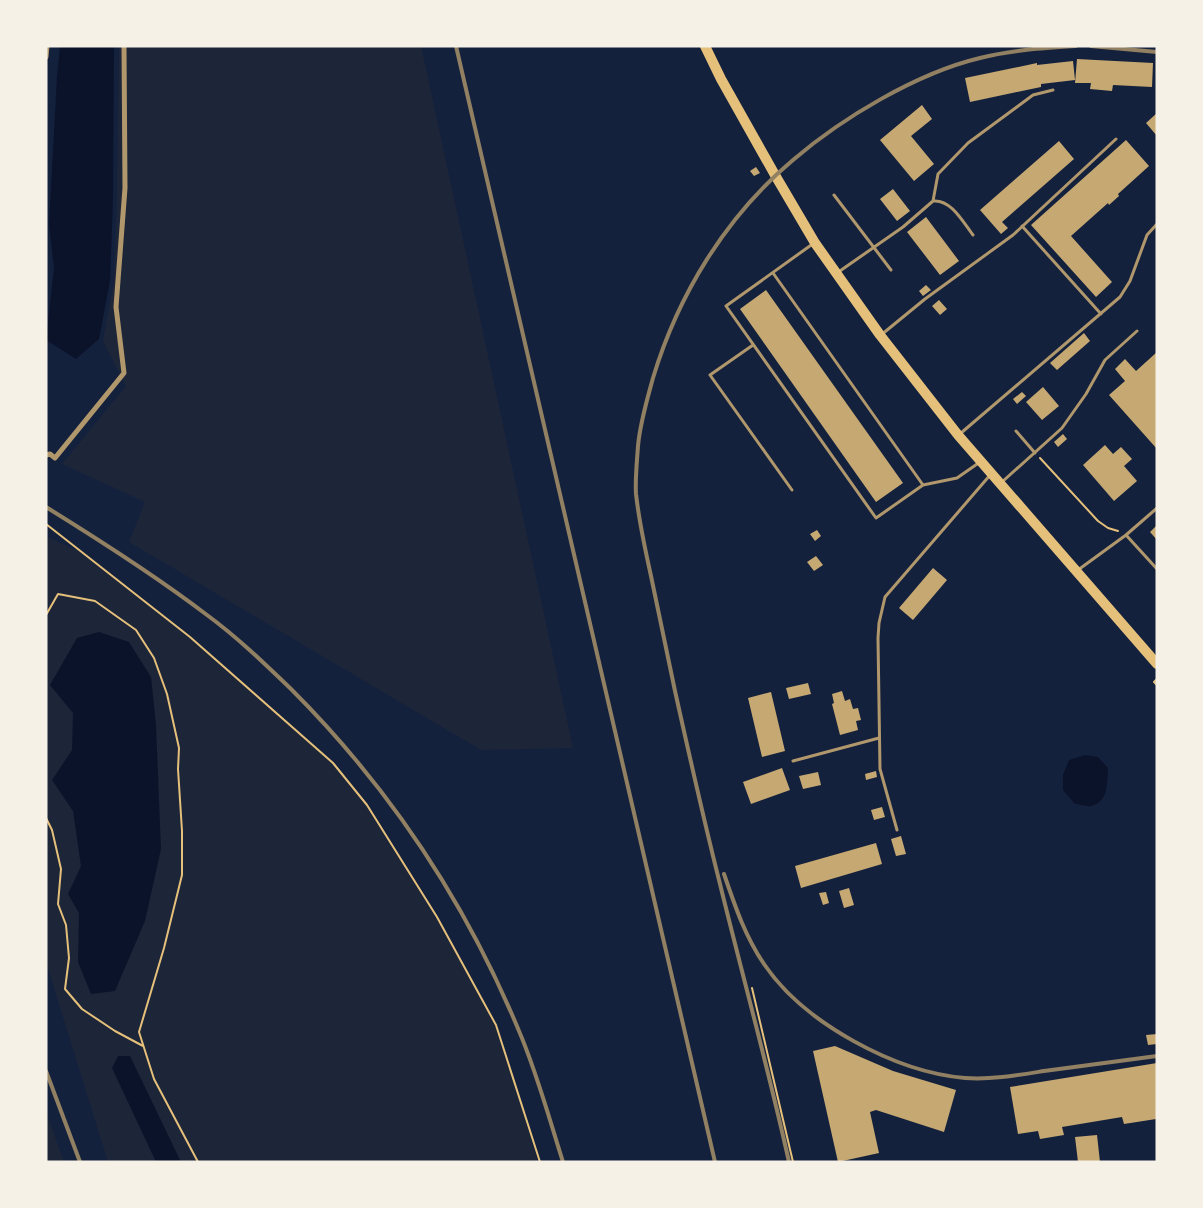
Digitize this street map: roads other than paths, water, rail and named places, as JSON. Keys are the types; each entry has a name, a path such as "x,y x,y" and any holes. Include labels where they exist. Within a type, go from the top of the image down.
{"main road":[{"path":"705,46 721,79 815,243 880,335 980,462 1155,659"}],"street":[{"path":"46,57 47,46"},
{"path":"46,454 50,454 54,458 124,374 116,306 125,188 124,46"}],"lane":[{"path":"836,273 903,227 933,201 938,174 968,143 1033,95 1053,90"},
{"path":"880,335 925,299 1013,235 1116,139"},
{"path":"834,195 890,270"},
{"path":"933,201 946,203 973,235"},
{"path":"958,436 1120,297 1130,281 1147,235 1157,224"},
{"path":"1022,226 1100,314"},
{"path":"815,243 726,306 876,518 922,485 957,478 980,462"},
{"path":"773,273 922,485"},
{"path":"1000,484 1062,428 1086,394 1105,360 1137,331"},
{"path":"753,345 710,375 792,490"},
{"path":"1016,431 1035,453"},
{"path":"897,830 880,769 878,638 879,623 885,597 991,474"},
{"path":"1076,572 1126,535 1157,508"},
{"path":"1126,535 1157,568"},
{"path":"792,761 879,738"}],"railway":[{"path":"456,46 715,1162"},
{"path":"789,1162 702,809 642,535 636,482 639,437 646,403 663,347 676,317 707,259 746,206 793,160 834,128 857,113 931,74 992,55 1076,46"},
{"path":"1091,46 1157,52"},
{"path":"46,507 148,573 229,632 291,689 361,766 422,849 475,937 498,984 532,1063 563,1162"},
{"path":"724,874 736,909 751,943 781,986 802,1006 827,1024 853,1041 881,1055 938,1074 965,1078 1005,1077 1157,1056"},
{"path":"46,1071 80,1162"}]}
